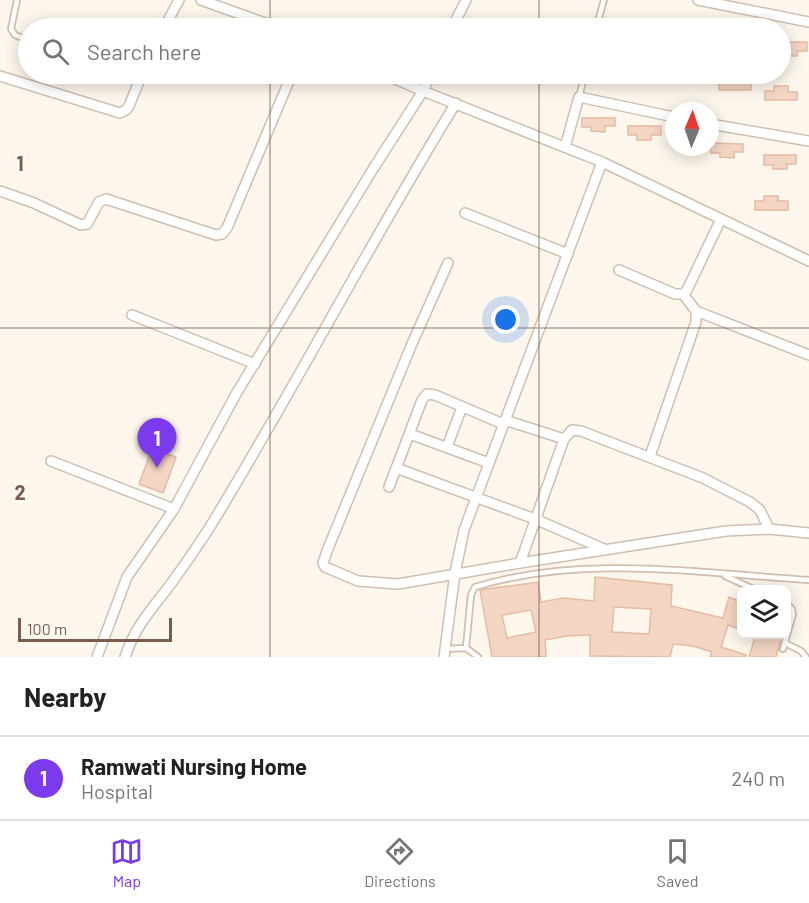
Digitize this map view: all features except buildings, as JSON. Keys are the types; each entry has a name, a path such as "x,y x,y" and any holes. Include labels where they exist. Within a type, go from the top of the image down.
{"street":[{"path":"169,18 179,0"},
{"path":"201,0 251,18"},
{"path":"457,18 466,0"},
{"path":"698,0 789,18"},
{"path":"791,18 809,22"},
{"path":"0,76 18,82"},
{"path":"26,84 120,113 129,106 138,84"},
{"path":"0,191 34,203 81,225 87,224 99,202 106,200 216,235 222,234 227,228 288,84"},
{"path":"407,84 602,162 809,261"},
{"path":"97,657 128,577 174,509 236,394 372,169 427,84"},
{"path":"565,147 579,97 665,115"},
{"path":"125,657 142,619 172,582 216,517 298,379 416,168 456,103"},
{"path":"719,126 809,141"},
{"path":"445,653 455,573 464,530 602,162"},
{"path":"465,213 568,254"},
{"path":"619,270 675,294 683,294 721,219"},
{"path":"448,263 411,346 323,562 325,567 358,581 398,584 520,562 726,531 770,529 809,533"},
{"path":"683,294 696,311 809,355"},
{"path":"650,456 696,322 696,311"},
{"path":"132,315 255,364"},
{"path":"389,487 422,400 427,394 504,422 564,439"},
{"path":"447,447 462,407"},
{"path":"520,562 564,439 572,430 581,431 650,456 704,478 750,502 760,510 770,529"},
{"path":"410,434 489,463"},
{"path":"51,461 174,509"},
{"path":"396,468 535,519 605,549"}],"lane":[{"path":"17,0 11,29 18,36"},
{"path":"599,18 604,0"},
{"path":"579,97 582,84"},
{"path":"466,648 471,595 475,587 491,582 575,568 635,569 809,580"},
{"path":"720,574 745,585"},
{"path":"786,639 784,646 801,651 806,657"},
{"path":"445,653 466,648"},
{"path":"466,648 478,657"}],"place":[{"name":"Ramwati Nursing Home","path":"157,468"}]}
